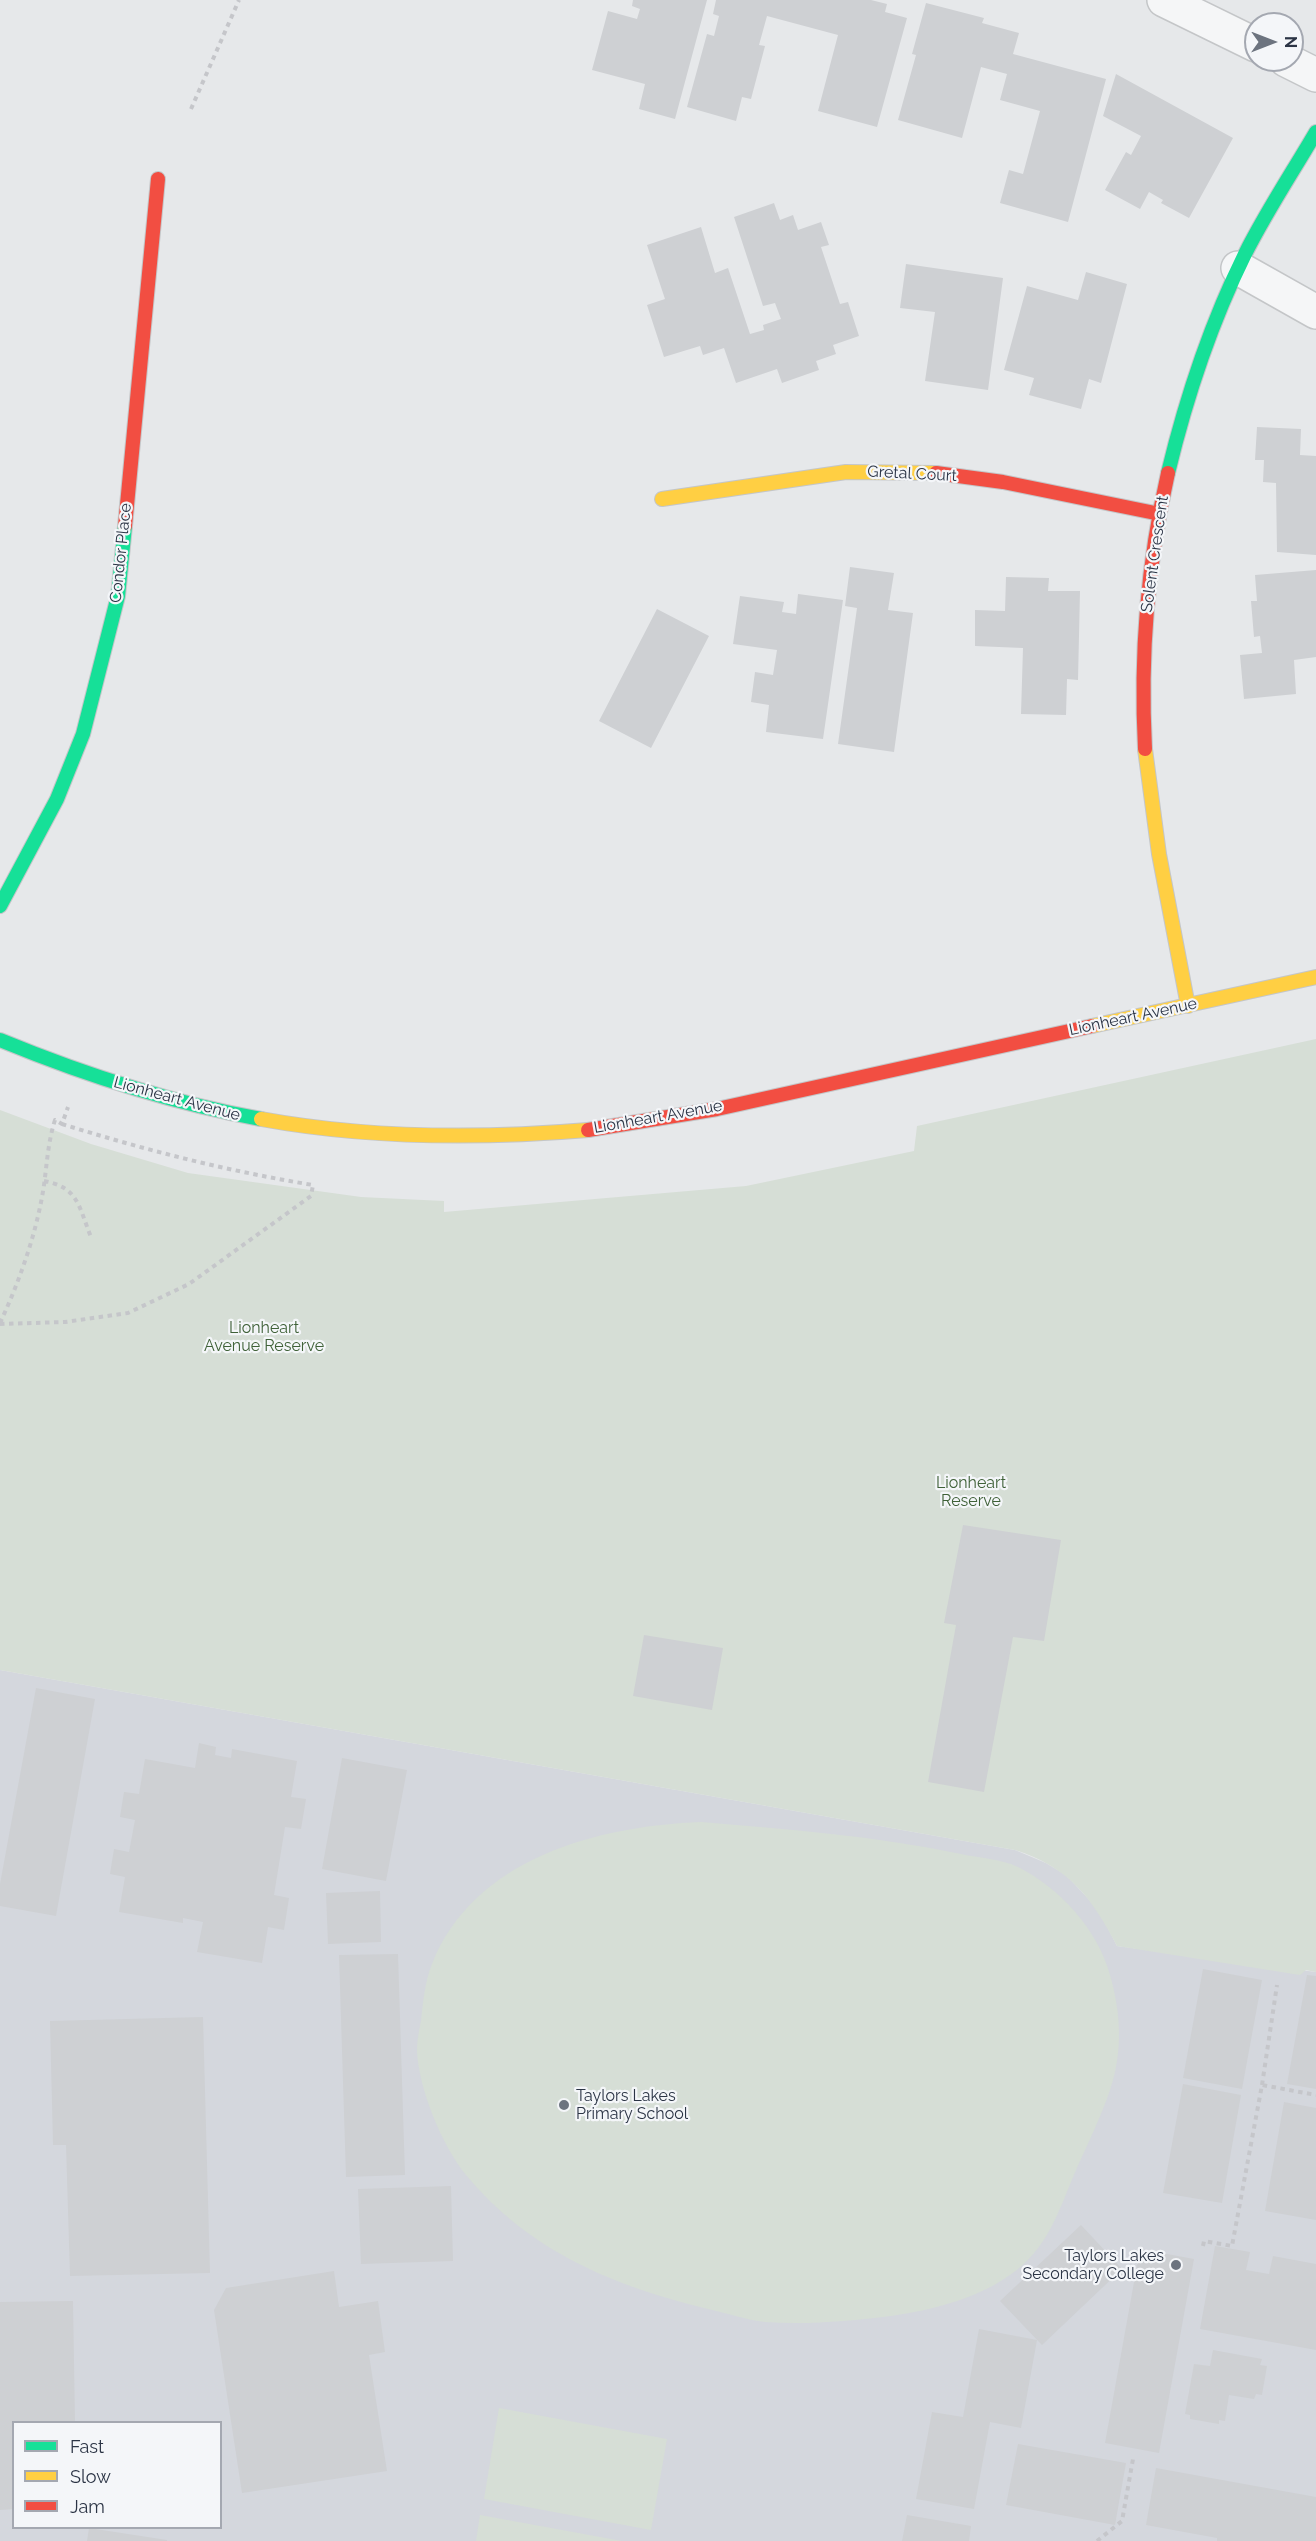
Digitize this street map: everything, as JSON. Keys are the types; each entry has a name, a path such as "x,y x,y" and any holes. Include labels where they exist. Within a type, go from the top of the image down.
{"street":[{"path":"1164,0 1244,39"},
{"name":"Solent Crescent","path":"1188,1006 1154,825 1144,731 1144,645 1150,579 1171,457 1188,393 1238,268 1316,132"},
{"name":"Condor Place","path":"0,906 57,798 82,734 118,596 158,179"},
{"path":"1238,268 1316,312"},
{"name":"Gretal Court","path":"662,499 863,471 908,471 965,477 1160,514"},
{"name":"Lionheart Avenue","path":"0,1040 81,1072 193,1106 275,1124 382,1134 495,1137 645,1122 1316,977"}],"path":[{"path":"191,109 239,0"},
{"path":"62,1124 81,1072"},
{"path":"55,1120 169,1157 236,1173 313,1185 311,1196 189,1284 128,1313 65,1322 0,1323 16,1290 44,1181 55,1120"},
{"path":"44,1181 65,1186 72,1192 91,1237"},
{"path":"1203,2246 1204,2241 1232,2246 1262,2085 1277,1985"},
{"path":"1262,2085 1316,2095"},
{"path":"1097,2541 1122,2521 1133,2459"}],"shaded area":[{"name":"Taylors Lakes Primary School","path":"0,1670 1015,1850 1046,1863 1066,1875 1098,1909 1117,1946 1316,1972 1316,2541 0,2541"}],"green space":[{"name":"Lionheart Reserve","path":"1316,1039 1316,1972 1306,1970 1300,1975 1117,1946 1098,1913 1077,1886 1050,1865 1015,1850 0,1670 0,1110 91,1144 188,1173 361,1197 444,1201 444,1212 746,1186 914,1151 917,1126"},
{"path":"701,1822 864,1838 1005,1862 1018,1867 1048,1886 1087,1927 1104,1958 1114,1989 1119,2047 1114,2076 1098,2120 1051,2228 1034,2253 1010,2275 968,2297 906,2314 813,2323 751,2320 673,2300 607,2277 576,2262 546,2245 518,2225 491,2202 457,2163 433,2116 418,2065 417,2050 428,1977 432,1964 451,1928 477,1898 508,1874 544,1855 582,1841 621,1831"},
{"path":"499,2408 667,2439 651,2530 484,2499"},
{"path":"480,2515 622,2541 476,2541"}],"building":[{"path":"633,0 707,0 675,119 639,109 645,84 592,70 608,11 637,19 640,9 632,6"},
{"path":"716,0 871,0 887,4 885,12 907,18 877,127 818,111 838,35 767,16 759,45 765,46 751,99 742,97 736,121 687,107 707,34 714,36 719,16 713,14"},
{"path":"926,3 984,18 982,23 1019,33 1013,54 1106,79 1068,222 1000,203 1009,170 1023,174 1040,111 1000,100 1007,74 981,67 962,138 898,120 916,55 912,54"},
{"path":"1116,74 1233,138 1189,218 1161,203 1163,200 1149,192 1140,209 1105,190 1126,152 1131,155 1141,136 1103,116"},
{"path":"774,203 780,220 793,215 798,230 821,222 829,245 821,247 840,304 848,302 859,336 833,345 836,354 816,361 819,370 782,383 777,369 736,383 724,348 703,355 700,346 664,357 647,305 665,299 647,245 701,227 715,273 728,268 750,334 764,330 763,325 781,319 775,303 763,306 734,217"},
{"path":"906,264 1003,278 988,390 925,381 935,312 900,308"},
{"path":"1086,272 1127,284 1101,383 1089,379 1081,409 1029,395 1034,378 1004,370 1027,286 1078,300"},
{"path":"1257,427 1301,429 1300,455 1316,456 1316,555 1277,552 1276,483 1263,482 1264,460 1255,460"},
{"path":"850,567 894,573 888,610 913,613 894,752 838,744 857,608 845,606"},
{"path":"1316,570 1316,657 1294,660 1296,694 1244,699 1240,655 1262,653 1260,636 1254,637 1251,601 1257,601 1255,575"},
{"path":"1006,577 1049,578 1048,591 1080,591 1078,680 1067,679 1066,715 1021,714 1023,648 975,646 975,610 1005,611"},
{"path":"798,594 843,600 823,739 766,732 769,705 751,702 755,672 773,675 777,650 733,644 740,596 784,602 782,612 796,614"},
{"path":"657,609 709,636 651,748 599,721"},
{"path":"963,1525 1061,1540 1044,1641 1013,1637 984,1792 928,1782 956,1625 944,1623"},
{"path":"644,1635 723,1648 712,1710 633,1696"},
{"path":"36,1688 95,1699 56,1916 0,1906 0,1884"},
{"path":"199,1743 216,1747 215,1755 231,1758 232,1749 297,1761 291,1797 306,1799 301,1829 285,1827 274,1895 289,1898 284,1930 268,1927 262,1963 197,1952 203,1922 183,1918 183,1923 119,1912 125,1877 110,1874 114,1849 129,1852 135,1820 120,1817 124,1792 139,1794 145,1759 195,1768"},
{"path":"342,1758 407,1770 386,1881 322,1869"},
{"path":"380,1891 381,1942 328,1944 326,1893"},
{"path":"398,1954 405,2175 346,2177 339,1955"},
{"path":"1203,1969 1262,1980 1242,2089 1183,2078"},
{"path":"1307,1975 1316,1976 1316,2089 1287,2084"},
{"path":"203,2017 210,2273 70,2276 66,2145 53,2145 50,2021"},
{"path":"1183,2084 1241,2095 1222,2203 1163,2193"},
{"path":"1284,2102 1316,2108 1316,2220 1265,2211"},
{"path":"451,2186 453,2261 361,2264 358,2189"},
{"path":"1081,2225 1122,2269 1042,2345 1000,2301"},
{"path":"1215,2246 1250,2252 1246,2270 1269,2274 1273,2256 1316,2264 1316,2350 1200,2329"},
{"path":"1140,2249 1194,2259 1159,2453 1105,2443"},
{"path":"334,2271 339,2307 378,2301 385,2352 369,2355 387,2471 242,2493 214,2310 226,2288"},
{"path":"73,2301 75,2421 12,2421 12,2509 0,2510 0,2302"},
{"path":"979,2329 1037,2340 1021,2428 990,2422 974,2509 916,2499 932,2412 963,2417"},
{"path":"1213,2350 1262,2359 1260,2365 1267,2366 1262,2395 1256,2394 1254,2399 1229,2395 1225,2421 1219,2420 1219,2424 1190,2419 1190,2415 1185,2414 1194,2364 1210,2366"},
{"path":"1018,2444 1126,2463 1115,2525 1006,2505"},
{"path":"1156,2468 1316,2497 1316,2541 1217,2541 1217,2538 1146,2525"},
{"path":"907,2515 971,2526 969,2541 902,2541"},
{"path":"89,2529 167,2540 167,2541 87,2541"}],"traffic: fast":[{"path":"1168,473 1200,361 1221,307 1245,254 1316,132"},
{"path":"0,906 57,799 83,734 118,596 125,526"},
{"path":"0,1040 129,1087 194,1105 261,1119"}],"traffic: slow":[{"path":"662,499 846,472 936,473"},
{"path":"1145,749 1159,854 1188,1006"},
{"path":"1092,1026 1316,977"},
{"path":"261,1119 302,1126 384,1134 465,1136 588,1130"}],"traffic: jam":[{"path":"125,526 158,179"},
{"path":"936,473 1003,482 1160,514"},
{"path":"1145,749 1144,679 1147,610 1155,542 1168,473"},
{"path":"588,1130 717,1109 1092,1026"}],"place":[{"name":"Taylors Lakes Primary School","path":"564,2105"},
{"name":"Taylors Lakes Secondary College","path":"1176,2265"}],"park label":[{"name":"Lionheart Avenue Reserve","path":"264,1337"}]}
